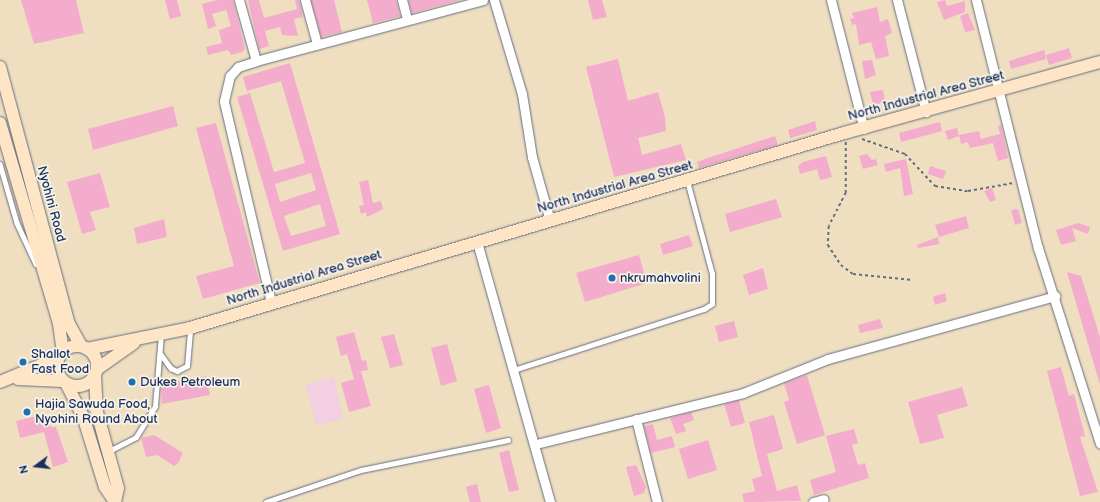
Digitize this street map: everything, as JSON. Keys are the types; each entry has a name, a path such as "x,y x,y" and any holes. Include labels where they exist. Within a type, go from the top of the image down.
{"main road":[{"name":"North Industrial Area Street","path":"84,348 138,340 190,328 271,302 687,181 844,133 862,134 926,112 1100,62"},
{"name":"Nyohini Road","path":"0,67 69,324 84,348"},
{"name":"Nyohini Road","path":"0,123 42,272 59,324 61,354"},
{"name":"North Industrial Area Street","path":"96,373 138,340"},
{"path":"5,380 61,354 84,348 95,358 97,412 118,488 115,502"},
{"path":"61,354 56,370 83,416 105,487 115,502"},
{"path":"5,380 84,385 96,373"}],"street":[{"path":"240,0 256,62"},
{"path":"305,0 318,44"},
{"path":"402,0 407,19"},
{"path":"271,302 224,100 230,76 238,67 407,19 483,0"},
{"path":"494,0 522,94 532,156 550,221"},
{"path":"831,0 862,134"},
{"path":"897,0 926,112"},
{"path":"976,0 1000,90 1020,182 1038,248 1055,296 1100,443"},
{"path":"477,242 536,444 550,502"},
{"path":"536,444 743,393 828,358 1055,296"},
{"path":"636,419 657,502"},
{"path":"813,502 824,498"}],"lane":[{"path":"0,164 17,223 42,272"},
{"path":"514,370 704,310 712,304 712,274 687,181"},
{"path":"160,354 171,368 177,371 187,366 190,328"},
{"path":"107,452 132,441 145,427 157,397 161,335"},
{"path":"266,502 361,470 508,440"}],"path":[{"path":"844,133 848,177 846,193 829,226 828,245 842,265 853,274 914,280"},
{"path":"862,134 905,154 935,186 968,191 1020,182"}],"shaded area":[{"path":"334,377 343,419 316,425 306,384"}],"building":[{"path":"21,0 76,0 84,33 34,44"},
{"path":"165,0 177,0 181,16 170,19"},
{"path":"217,0 233,0 245,49 242,52 231,55 228,50 208,55 206,47 222,43 219,30 231,26 226,10 212,14 216,26 208,29 202,4"},
{"path":"248,0 259,0 264,18 297,9 295,0 299,0 303,17 294,19 298,36 282,35 280,27 265,31 269,46 259,49"},
{"path":"311,0 334,0 342,32 321,37"},
{"path":"367,0 396,0 400,16 373,23"},
{"path":"408,0 460,0 412,13"},
{"path":"588,0 602,0 607,17 593,20"},
{"path":"945,0 947,6 965,1 965,12 944,20 937,2"},
{"path":"877,7 880,22 888,19 892,33 885,36 889,56 876,59 871,42 859,45 856,24 852,25 850,19 854,18 852,13"},
{"path":"968,13 975,30 965,32 960,16"},
{"path":"1069,48 1072,58 1049,65 1046,55"},
{"path":"1044,50 1046,59 1011,69 1009,61"},
{"path":"618,59 628,101 658,92 665,117 666,131 638,138 642,155 681,144 686,160 614,177 586,67"},
{"path":"872,60 876,75 865,79 862,61"},
{"path":"290,63 340,234 283,251 237,97 250,93 274,172 305,163 281,81 247,91 243,77","holes":["311,173 316,190 280,202 275,184","320,204 326,226 291,236 284,216"]},
{"path":"883,90 885,102 873,105 870,92"},
{"path":"173,106 178,126 93,150 88,129"},
{"path":"815,121 817,130 790,138 788,130"},
{"path":"940,122 942,131 901,142 899,133"},
{"path":"216,123 260,283 203,299 196,276 234,266 196,128"},
{"path":"1001,125 1008,158 998,161 993,143 970,148 968,142 961,144 959,135 979,131 981,139 1000,134 998,126"},
{"path":"957,128 959,136 948,140 945,131"},
{"path":"775,136 778,145 699,168 697,162"},
{"path":"867,154 872,160 876,159 878,165 863,169 859,156"},
{"path":"826,156 832,177 820,180 817,169 800,174 798,166 803,162"},
{"path":"906,159 913,194 904,196 900,168 886,172 884,164"},
{"path":"930,166 946,171 943,179 928,174"},
{"path":"100,173 110,207 90,212 96,230 82,234 67,182"},
{"path":"368,180 373,203 381,201 383,209 367,217 366,212 361,214 359,206 364,205 359,182"},
{"path":"992,188 996,200 990,202 984,191"},
{"path":"776,199 782,217 730,232 725,214"},
{"path":"1018,209 1022,223 1015,225 1011,210"},
{"path":"966,216 969,228 939,237 935,225"},
{"path":"164,219 167,237 137,244 134,228"},
{"path":"1079,223 1090,227 1088,234 1072,228 1076,241 1061,245 1056,230"},
{"path":"689,235 693,246 663,255 660,244"},
{"path":"938,237 939,244 918,248 917,245"},
{"name":"nkrumahvolini","path":"639,255 647,283 585,302 576,273"},
{"path":"763,268 768,289 749,295 743,275"},
{"path":"1067,272 1081,276 1100,337 1100,385"},
{"path":"945,293 947,301 935,305 933,297"},
{"path":"880,319 883,328 860,333 858,325"},
{"path":"734,321 738,337 719,342 715,326"},
{"path":"354,332 362,361 366,360 368,370 361,371 371,406 349,412 341,383 354,379 347,354 341,356 336,337"},
{"path":"394,334 403,365 390,368 381,337"},
{"path":"447,344 457,381 441,386 431,348"},
{"path":"1061,367 1069,396 1074,394 1085,436 1080,437 1098,492 1080,496 1047,371"},
{"path":"807,375 825,435 797,444 784,402 789,400 784,383"},
{"path":"206,376 210,395 162,404 161,384"},
{"path":"489,385 501,428 486,433 474,389"},
{"path":"962,387 968,406 937,415 944,438 920,444 908,402"},
{"path":"739,400 745,423 731,427 724,404"},
{"path":"691,412 694,420 683,424 686,431 676,434 670,418"},
{"path":"41,415 51,427 56,427 68,462 53,467 44,432 20,438 16,421"},
{"path":"774,415 783,449 767,454 777,491 797,485 801,501 744,502 742,494 755,491 752,479 762,476 749,422"},
{"path":"653,424 657,440 672,436 675,447 651,453 644,426"},
{"path":"854,429 858,443 852,445 858,465 865,463 869,478 814,495 810,480 836,472 826,436"},
{"path":"154,435 183,453 178,463 174,466 157,455 146,457 141,438"},
{"path":"708,440 717,470 688,479 679,449"},
{"path":"509,450 519,490 509,492 499,453"},
{"path":"636,465 646,487 644,493 634,496 626,467"},
{"path":"477,484 481,502 470,502 466,487"}],"place":[{"name":"nkrumahvolini","path":"612,278"},
{"name":"Shallot Fast Food","path":"23,362"},
{"name":"Dukes Petroleum","path":"132,382"},
{"name":"Hajia Sawuda Food, Nyohini Round About","path":"27,412"}]}
